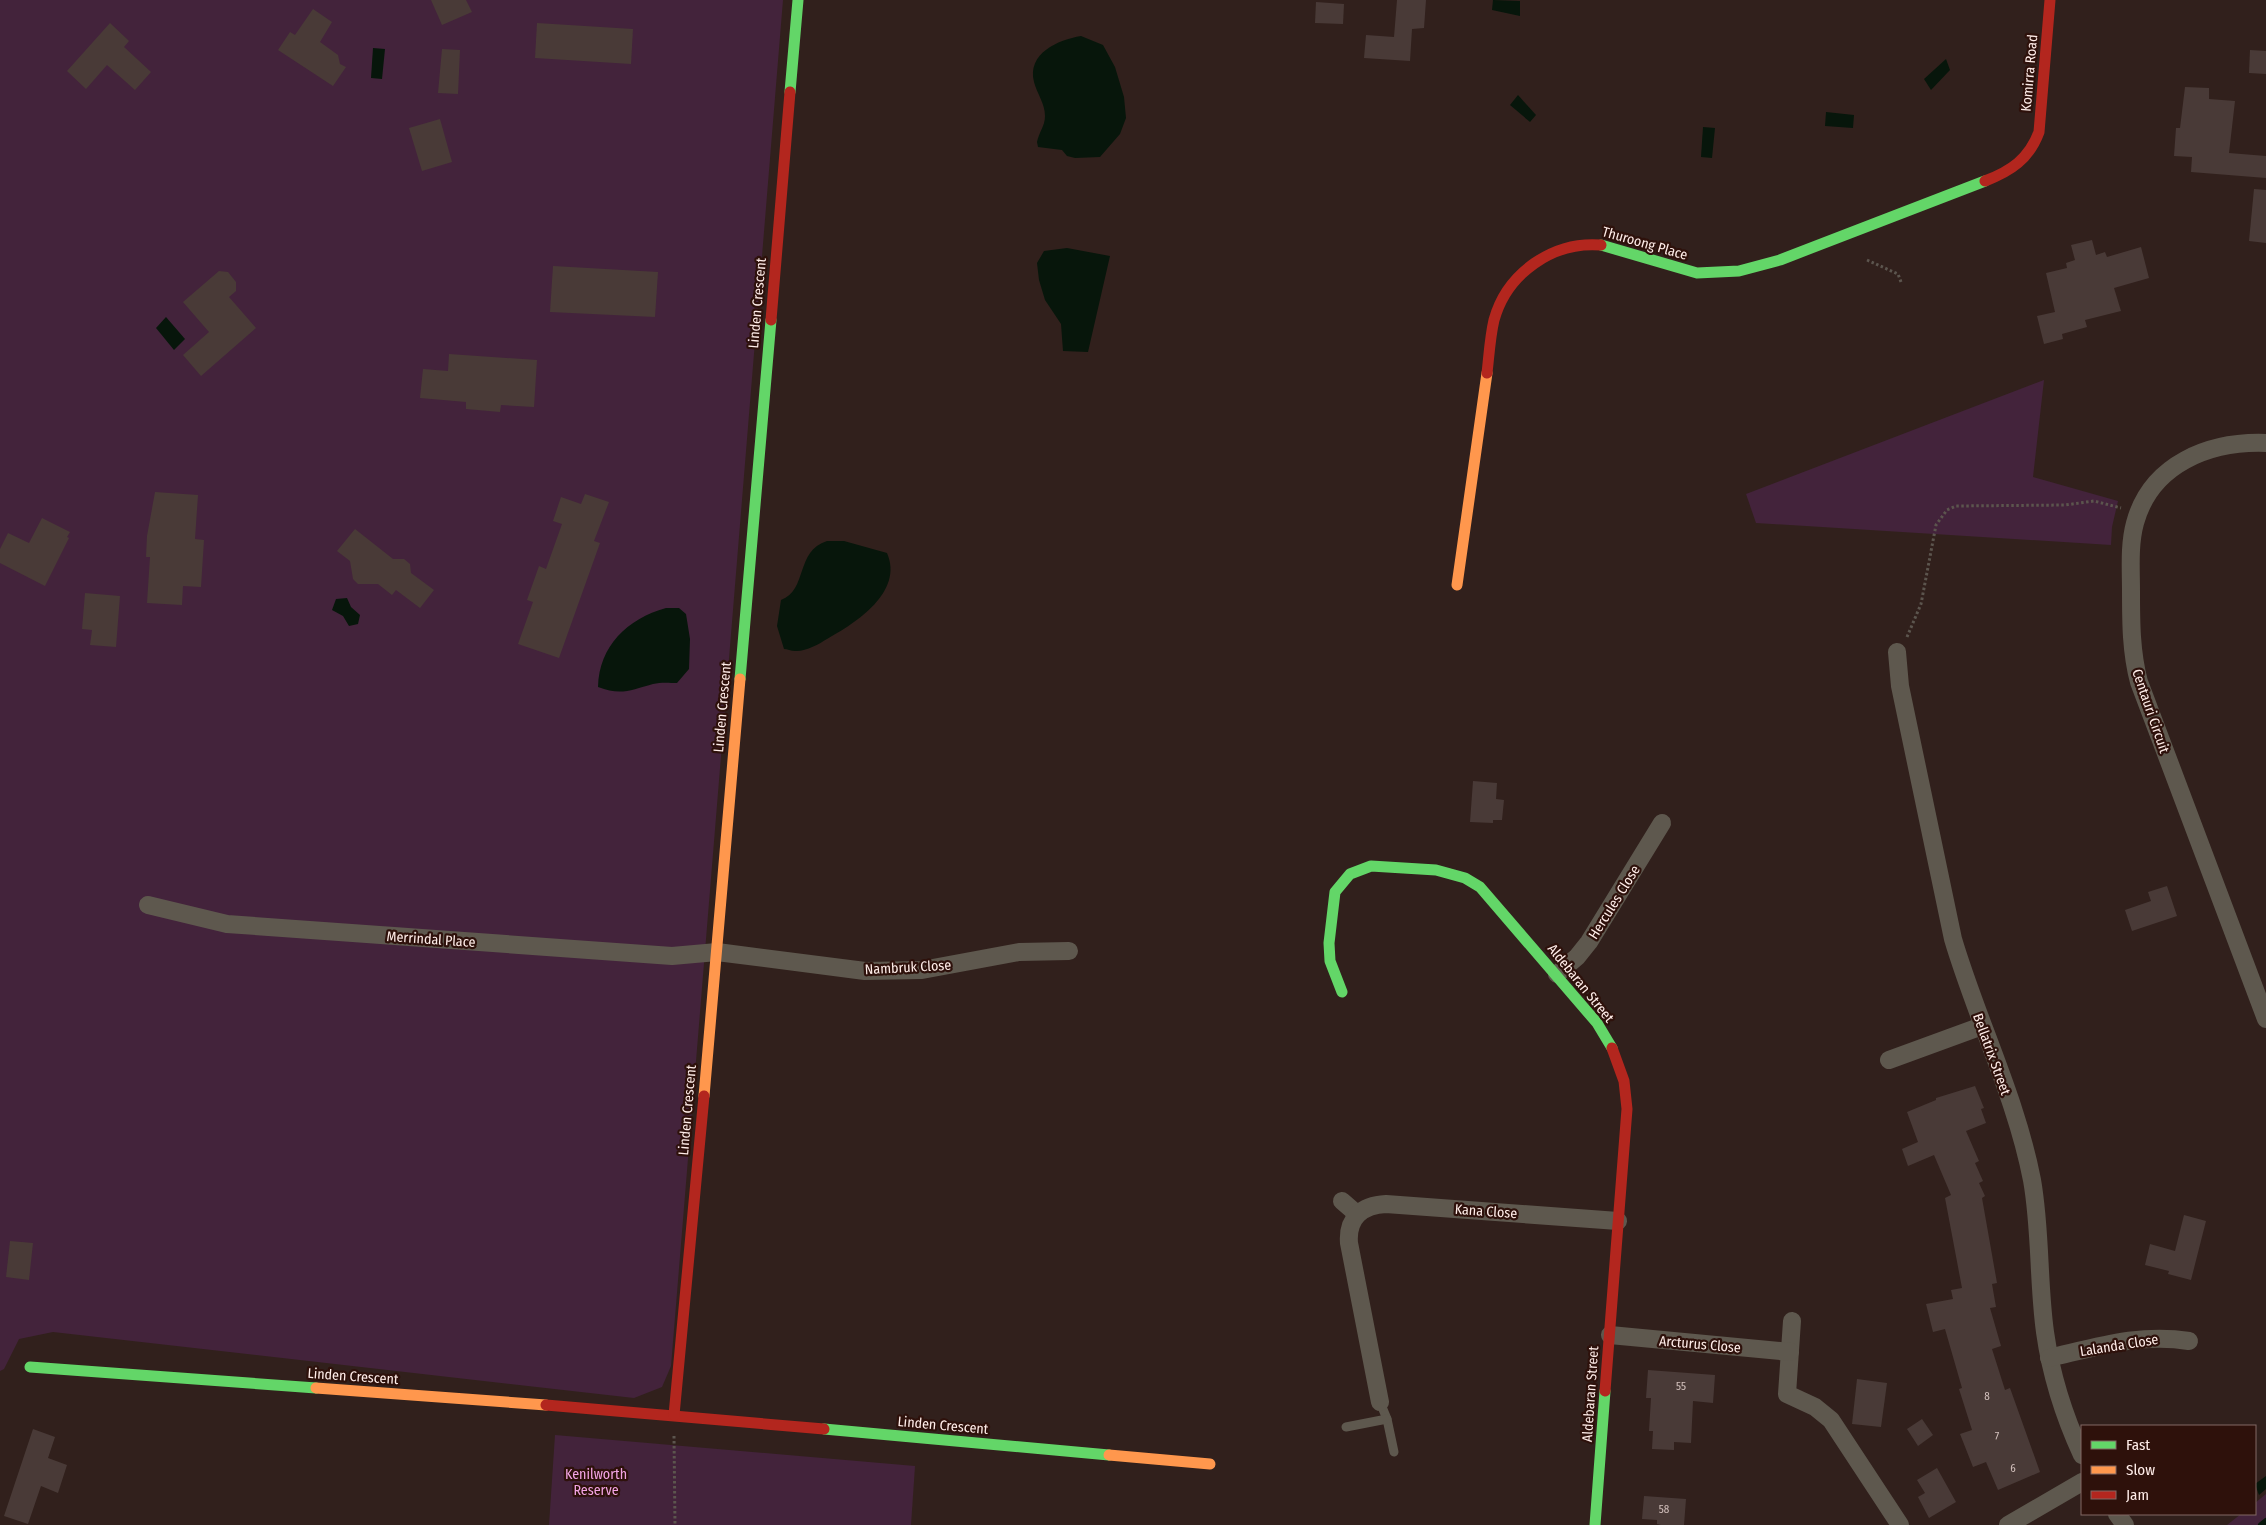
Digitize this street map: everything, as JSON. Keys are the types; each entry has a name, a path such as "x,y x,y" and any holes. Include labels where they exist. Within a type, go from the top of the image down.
{"street":[{"name":"Linden Crescent","path":"674,1415 717,952 798,0"},
{"name":"Komirra Road","path":"2033,148 2041,115 2050,0"},
{"name":"Thuroong Place","path":"1457,585 1494,321 1512,284 1532,264 1567,246 1592,243 1614,247 1698,273 1751,268 1780,260 2005,173 2026,158 2033,148"},
{"name":"Centauri Circuit","path":"2266,443 2216,448 2188,457 2158,479 2144,499 2138,514 2131,544 2131,621 2133,652 2139,682 2266,1019"},
{"name":"Bellatrix Street","path":"1897,652 1900,686 1945,906 1964,977 2020,1131 2032,1181 2038,1229 2045,1332 2062,1407 2081,1453"},
{"name":"Hercules Close","path":"1556,974 1576,957 1589,942 1662,823"},
{"name":"Aldebaran Street","path":"1342,992 1330,961 1333,898 1338,886 1350,874 1371,866 1441,871 1473,882 1556,974 1606,1038 1614,1052 1624,1081 1626,1109 1595,1525"},
{"name":"Merrindal Place","path":"148,905 227,924 672,956 717,952"},
{"name":"Nambruk Close","path":"717,952 865,971 922,970 1019,952 1069,951"},
{"path":"1889,1060 1982,1026"},
{"path":"1342,1200 1357,1214 1349,1227 1349,1243 1380,1402"},
{"name":"Kana Close","path":"1357,1214 1368,1207 1386,1204 1618,1220"},
{"path":"1792,1321 1787,1394 1815,1407 1831,1420 1900,1525"},
{"name":"Arcturus Close","path":"1610,1336 1790,1352"},
{"name":"Lalanda Close","path":"2050,1358 2141,1338 2166,1337 2189,1341"},
{"name":"Linden Crescent","path":"30,1367 674,1415 1210,1464"},
{"path":"2008,1525 2081,1483"}],"lane":[{"path":"1380,1402 1387,1419 1394,1452"},
{"path":"1346,1427 1387,1419"}],"path":[{"path":"1867,260 1898,274 1900,282"},
{"path":"1897,652 1912,630 1921,604 1936,525 1947,510 1956,506 2065,505 2094,501 2138,514"},
{"path":"674,1415 675,1525"}],"green space":[{"path":"0,0 783,0 671,1366 662,1387 634,1398 53,1332 19,1339 4,1369 0,1371"},
{"path":"2044,380 2033,477 2118,501 2112,527 2111,545 1756,523 1746,494"},
{"name":"Kenilworth Reserve","path":"555,1435 915,1466 911,1525 549,1525"},
{"path":"2266,1494 2266,1525 2227,1525 2240,1515 2256,1515 2256,1502"}],"shaded area":[{"path":"1493,0 1520,1 1520,16 1492,10"},
{"path":"1081,36 1103,45 1115,67 1124,97 1126,118 1120,134 1100,157 1075,158 1067,156 1062,150 1038,147 1037,142 1045,116 1044,107 1034,82 1033,72 1035,63 1046,50 1054,45"},
{"path":"373,48 385,49 382,79 371,78"},
{"path":"1946,59 1950,70 1931,90 1924,79"},
{"path":"1518,95 1536,115 1530,122 1510,105"},
{"path":"1826,112 1854,115 1853,128 1825,126"},
{"path":"1703,127 1715,128 1712,158 1701,157"},
{"path":"1067,248 1110,256 1088,352 1063,351 1061,324 1045,300 1039,280 1037,263 1044,251"},
{"path":"166,317 185,339 174,350 156,328"},
{"path":"827,541 844,541 887,553 890,567 889,581 874,605 839,632 807,649 795,651 784,649 777,626 781,600 795,588 810,553 817,546"},
{"path":"347,598 351,607 360,615 358,624 349,626 343,616 332,610 336,599"},
{"path":"666,608 679,608 686,614 690,639 689,669 677,683 656,683 620,692 598,687 604,659 618,636 639,619"},
{"path":"2266,1476 2266,1489 2259,1495 2256,1483"}],"building":[{"path":"431,0 466,0 472,12 442,25"},
{"path":"1397,0 1426,0 1424,28 1412,29 1410,61 1364,58 1366,35 1394,37"},
{"path":"1316,2 1344,4 1343,24 1315,23"},
{"path":"313,9 332,22 320,42 338,55 340,64 346,67 333,86 278,50 290,32 295,35"},
{"path":"110,23 129,41 124,47 151,72 135,90 107,65 86,89 67,71"},
{"path":"537,23 633,29 631,64 535,58"},
{"path":"442,49 460,50 458,94 438,93"},
{"path":"2250,50 2266,51 2266,74 2249,73"},
{"path":"2185,87 2209,88 2209,99 2235,101 2229,153 2266,156 2266,178 2191,172 2192,157 2174,156 2176,128 2180,128"},
{"path":"440,119 452,162 422,171 409,128"},
{"path":"2254,189 2266,190 2266,243 2249,241"},
{"path":"2092,240 2096,255 2105,252 2107,257 2141,247 2149,278 2114,288 2121,311 2085,320 2087,327 2062,334 2063,339 2044,344 2037,316 2055,312 2046,273 2067,268 2066,263 2075,260 2071,245"},
{"path":"553,266 658,272 655,317 550,312"},
{"path":"219,271 228,272 236,282 236,291 229,297 256,328 201,376 183,355 209,332 183,302"},
{"path":"449,354 537,360 534,407 501,405 500,412 466,409 466,402 420,398 423,369 448,371"},
{"path":"155,492 198,495 195,539 204,540 201,587 183,586 182,605 147,603 150,557 146,557 147,536"},
{"path":"585,494 609,502 594,541 600,543 559,658 518,644 533,602 527,600 539,566 546,569 562,524 553,521 561,497 581,504"},
{"path":"42,518 70,532 67,537 69,538 45,586 0,563 0,549 8,533 29,543"},
{"path":"355,529 393,559 404,559 410,564 411,573 434,590 420,608 396,590 392,595 378,584 358,584 353,579 350,561 337,551"},
{"path":"85,593 120,596 116,647 90,645 92,630 82,629"},
{"path":"1473,781 1497,783 1496,799 1504,800 1502,820 1493,820 1493,823 1470,822"},
{"path":"2167,886 2177,916 2132,931 2125,910 2151,901 2148,892"},
{"path":"1975,1086 1984,1108 1981,1109 1986,1123 1966,1131 1979,1161 1975,1163 1983,1181 1979,1183 1985,1196 1982,1198 1997,1283 1992,1284 1996,1307 1990,1308 2001,1346 1992,1349 2005,1390 2010,1388 2040,1472 1998,1490 1986,1462 1973,1467 1960,1434 1972,1430 1959,1389 1962,1388 1945,1329 1933,1332 1926,1304 1953,1299 1951,1290 1962,1288 1945,1198 1951,1195 1934,1155 1908,1166 1902,1149 1918,1142 1907,1112 1936,1100 1936,1098"},
{"path":"2184,1215 2206,1221 2191,1280 2168,1274 2169,1271 2145,1265 2150,1244 2175,1251"},
{"path":"10,1241 33,1243 29,1280 6,1277"},
{"path":"1648,1370 1715,1375 1713,1403 1693,1401 1691,1443 1674,1442 1674,1450 1652,1449 1653,1431 1649,1431 1651,1398 1646,1398"},
{"path":"1857,1379 1887,1383 1881,1427 1852,1424"},
{"path":"1922,1419 1933,1435 1918,1446 1907,1429"},
{"path":"33,1429 55,1437 48,1458 67,1465 58,1493 41,1486 28,1524 4,1516"},
{"path":"1937,1468 1956,1502 1929,1518 1918,1497 1925,1493 1917,1480"},
{"path":"1644,1496 1686,1499 1684,1525 1661,1525 1657,1524 1657,1520 1642,1519"}],"waterway":[{"path":"2261,1525 2266,1521"}],"traffic: fast":[{"path":"790,92 798,0"},
{"path":"1601,245 1697,273 1739,271 1780,260 1985,181"},
{"path":"740,679 771,320"},
{"path":"1342,992 1330,961 1329,943 1335,892 1350,874 1371,866 1436,870 1465,878 1480,887 1597,1023 1612,1048"},
{"path":"30,1367 316,1388"},
{"path":"1595,1525 1605,1391"},
{"path":"824,1429 1109,1455"}],"traffic: slow":[{"path":"1457,585 1487,373"},
{"path":"704,1096 740,679"},
{"path":"316,1388 546,1405"},
{"path":"1109,1455 1210,1464"}],"traffic: jam":[{"path":"1985,181 2003,173 2018,163 2030,150 2039,132 2050,0"},
{"path":"771,320 790,92"},
{"path":"1487,373 1494,320 1500,303 1509,288 1534,263 1549,255 1566,248 1583,245 1601,245"},
{"path":"1605,1391 1627,1109 1624,1081 1612,1048"},
{"path":"674,1415 704,1096"},
{"path":"546,1405 824,1429"}]}
